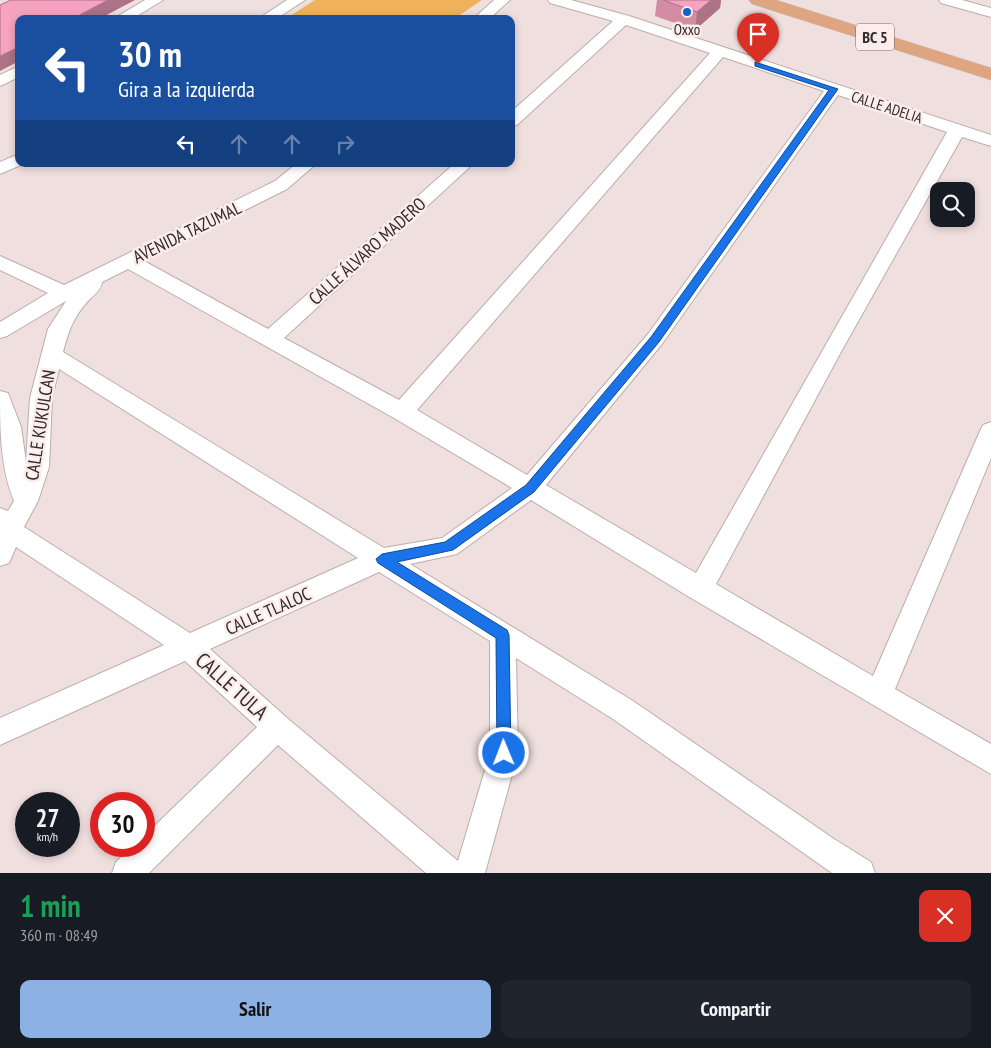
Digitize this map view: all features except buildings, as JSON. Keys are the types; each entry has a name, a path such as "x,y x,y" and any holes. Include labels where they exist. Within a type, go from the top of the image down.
{"main road":[{"name":"BC 5","path":"760,0 991,74"}],"street":[{"path":"128,15 156,0"},
{"path":"272,15 298,0"},
{"path":"485,15 503,0"},
{"name":"CALLE ADELIA","path":"555,0 624,19 991,141"},
{"path":"946,0 991,13"},
{"path":"515,117 624,19"},
{"path":"402,412 720,51"},
{"path":"0,81 15,73"},
{"name":"CALLE TLALOC","path":"0,732 382,559 448,547 530,488 655,339 834,89"},
{"path":"700,590 956,130"},
{"path":"0,169 15,161"},
{"name":"AVENIDA TAZUMAL","path":"0,331 64,293 281,185 303,167"},
{"name":"CALLE ÁLVARO MADERO","path":"270,339 461,167"},
{"path":"129,261 402,412 700,590 991,760"},
{"path":"0,262 64,293"},
{"name":"CALLE KUKULCAN","path":"0,556 5,524 26,501 36,467 41,398 58,329 75,303 102,274"},
{"path":"52,355 623,710 823,850 860,873"},
{"path":"0,400 10,427 17,483 26,501"},
{"path":"879,694 991,432"},
{"name":"CALLE TULA","path":"5,524 189,647 277,727 449,873"},
{"path":"470,873 504,753 503,635"},
{"path":"127,873 277,727"}],"shaded area":[{"path":"315,0 482,0 460,15 292,15"}],"place":[{"name":"Oxxo","path":"687,12"}],"route":[{"path":"504,753 503,635 382,559 448,547 530,488 655,339 834,89 758,64"}]}
